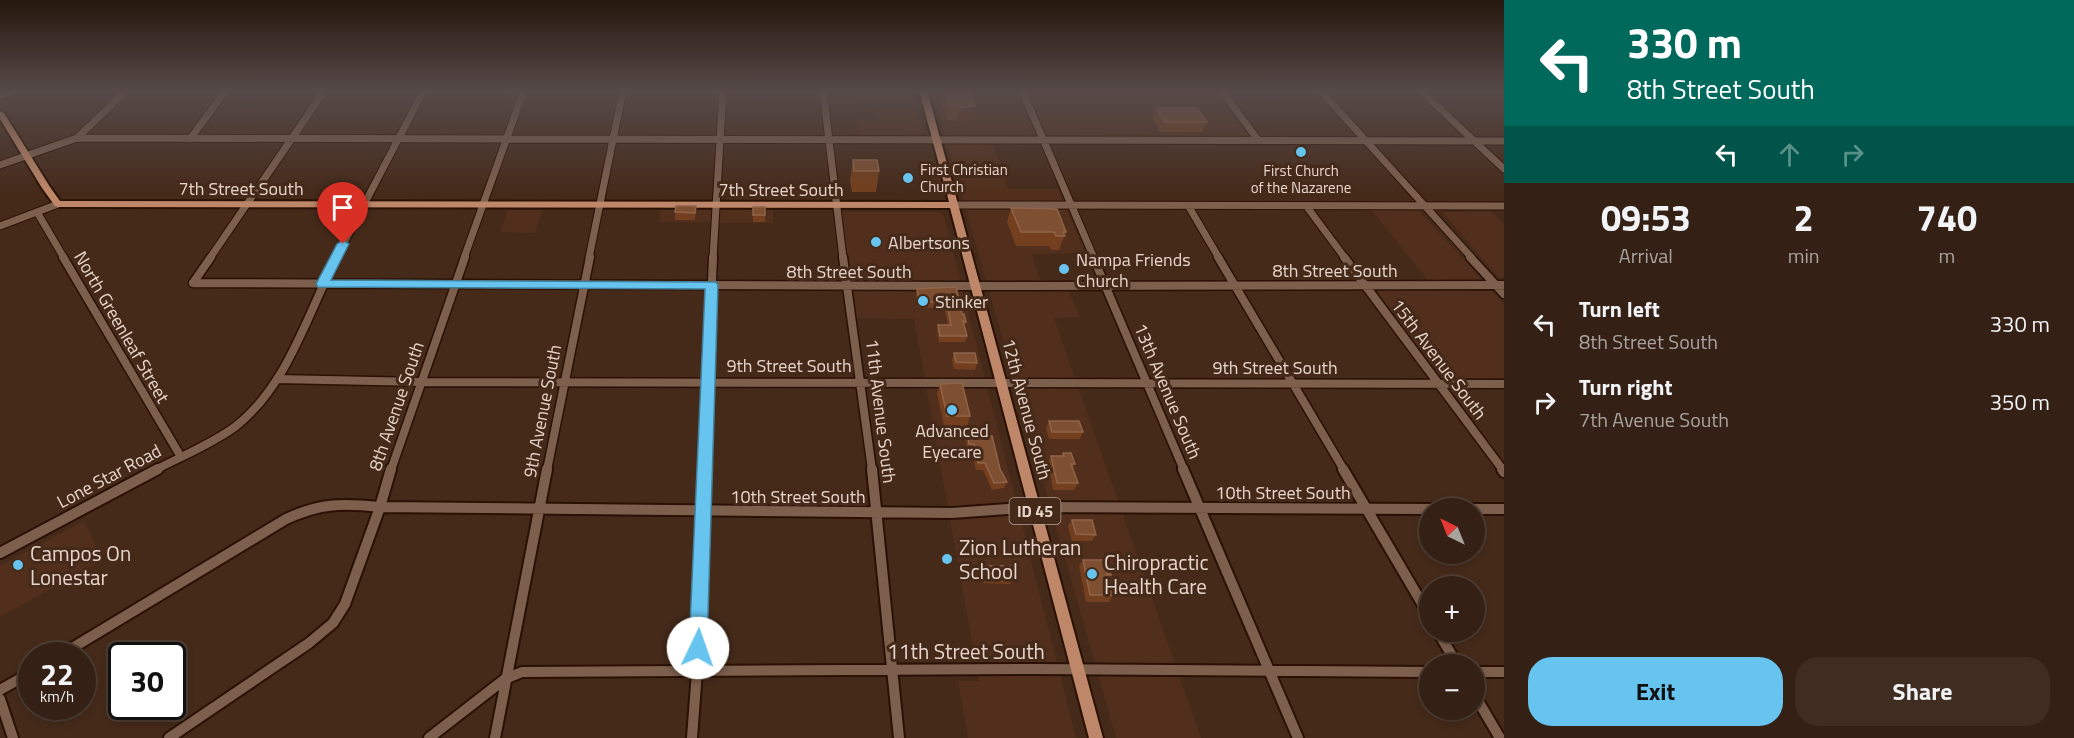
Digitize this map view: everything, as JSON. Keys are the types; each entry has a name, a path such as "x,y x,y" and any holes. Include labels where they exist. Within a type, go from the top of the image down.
{"main road":[{"path":"7,124 58,204"},
{"name":"12th Avenue South","path":"932,124 1096,738"},
{"name":"7th Street South","path":"58,204 953,205"}],"street":[{"path":"77,138 91,124"},
{"path":"189,139 200,124"},
{"path":"193,283 302,124"},
{"name":"Lone Star Road","path":"0,553 234,428 259,406 285,366 322,284 406,124"},
{"name":"8th Avenue South","path":"169,738 309,643 333,623 345,604 380,507 396,451 512,124"},
{"name":"9th Avenue South","path":"495,738 616,124"},
{"path":"692,738 705,512 708,382 721,124"},
{"name":"11th Avenue South","path":"827,124 878,513 899,738"},
{"name":"13th Avenue South","path":"1036,124 1298,738"},
{"path":"1246,124 1258,140"},
{"path":"1352,124 1424,206 1500,285 1504,294"},
{"path":"1456,124 1504,169"},
{"path":"0,165 77,138 1504,141"},
{"path":"0,225 58,204"},
{"name":"7th Street South","path":"953,205 1504,206"},
{"path":"1189,207 1419,598"},
{"name":"15th Avenue South","path":"1307,207 1504,472"},
{"name":"North Greenleaf Street","path":"37,212 181,457"},
{"name":"8th Street South","path":"193,283 848,286 1500,285"},
{"name":"9th Street South","path":"277,379 421,382 861,381 1504,384"},
{"name":"10th Street South","path":"83,642 286,519 314,505 334,502 380,507 878,513 952,513 1034,507 1419,508"},
{"path":"1485,509 1504,509"},
{"name":"11th Street South","path":"505,679 522,672 1036,669 1419,672"},
{"path":"1485,672 1504,672"},
{"path":"429,738 505,679"},
{"path":"0,690 18,680"},
{"path":"0,699 13,738"},
{"path":"1485,713 1500,738"}],"shaded area":[{"path":"857,124 921,124 923,134 919,137 859,137"},
{"path":"942,124 1242,124 1251,137 991,137 1008,189 1058,189 1085,253 1032,254 1040,280 1064,280 1080,317 1054,318 1201,738 1116,738"},
{"path":"822,188 824,199 728,200 729,189"},
{"path":"1410,201 1504,304 1504,378 1442,378 1376,290 1435,289 1365,202"},
{"path":"508,210 542,210 535,233 500,232"},
{"path":"661,210 773,210 773,223 659,222"},
{"path":"1491,211 1504,224 1504,277 1499,277 1442,212"},
{"path":"842,212 939,212 944,216 1076,738 968,738 958,681 979,681 914,319 854,318"},
{"path":"84,521 103,560 0,617 0,566"}],"building":[{"path":"853,160 877,160 879,171 854,171"},
{"path":"676,206 696,206 695,213 675,212"},
{"path":"753,207 765,207 765,215 753,215"},
{"path":"1011,208 1057,209 1066,232 1063,232 1065,236 1056,236 1054,232 1021,232"},
{"path":"956,287 966,322 963,321 967,336 940,336 938,325 951,325 947,303 919,301 917,289"},
{"path":"954,353 975,353 977,363 956,362"},
{"path":"962,383 970,416 947,416 940,384"},
{"path":"1049,421 1079,421 1083,432 1052,432"},
{"path":"968,435 992,436 1000,469 1007,482 994,483 985,463 978,463 974,444 969,444"},
{"path":"1063,453 1071,453 1075,464 1071,464 1078,483 1057,483 1051,456 1064,456"},
{"path":"1072,520 1092,520 1096,535 1076,534"},
{"path":"1083,560 1106,560 1111,575 1107,574 1113,595 1090,595"},
{"path":"984,566 1011,566 1014,577 986,577"}],"place":[{"name":"First Church of the Nazarene","path":"1301,152"},
{"name":"First Christian Church","path":"908,178"},
{"name":"Albertsons","path":"876,242"},
{"name":"Nampa Friends Church","path":"1064,269"},
{"name":"Stinker","path":"923,301"},
{"name":"Advanced Eyecare","path":"952,410"},
{"name":"Zion Lutheran School","path":"947,559"},
{"name":"Campos On Lonestar","path":"18,565"},
{"name":"Chiropractic Health Care","path":"1092,574"}],"route":[{"path":"343,244 322,284 712,285 698,648"}]}
